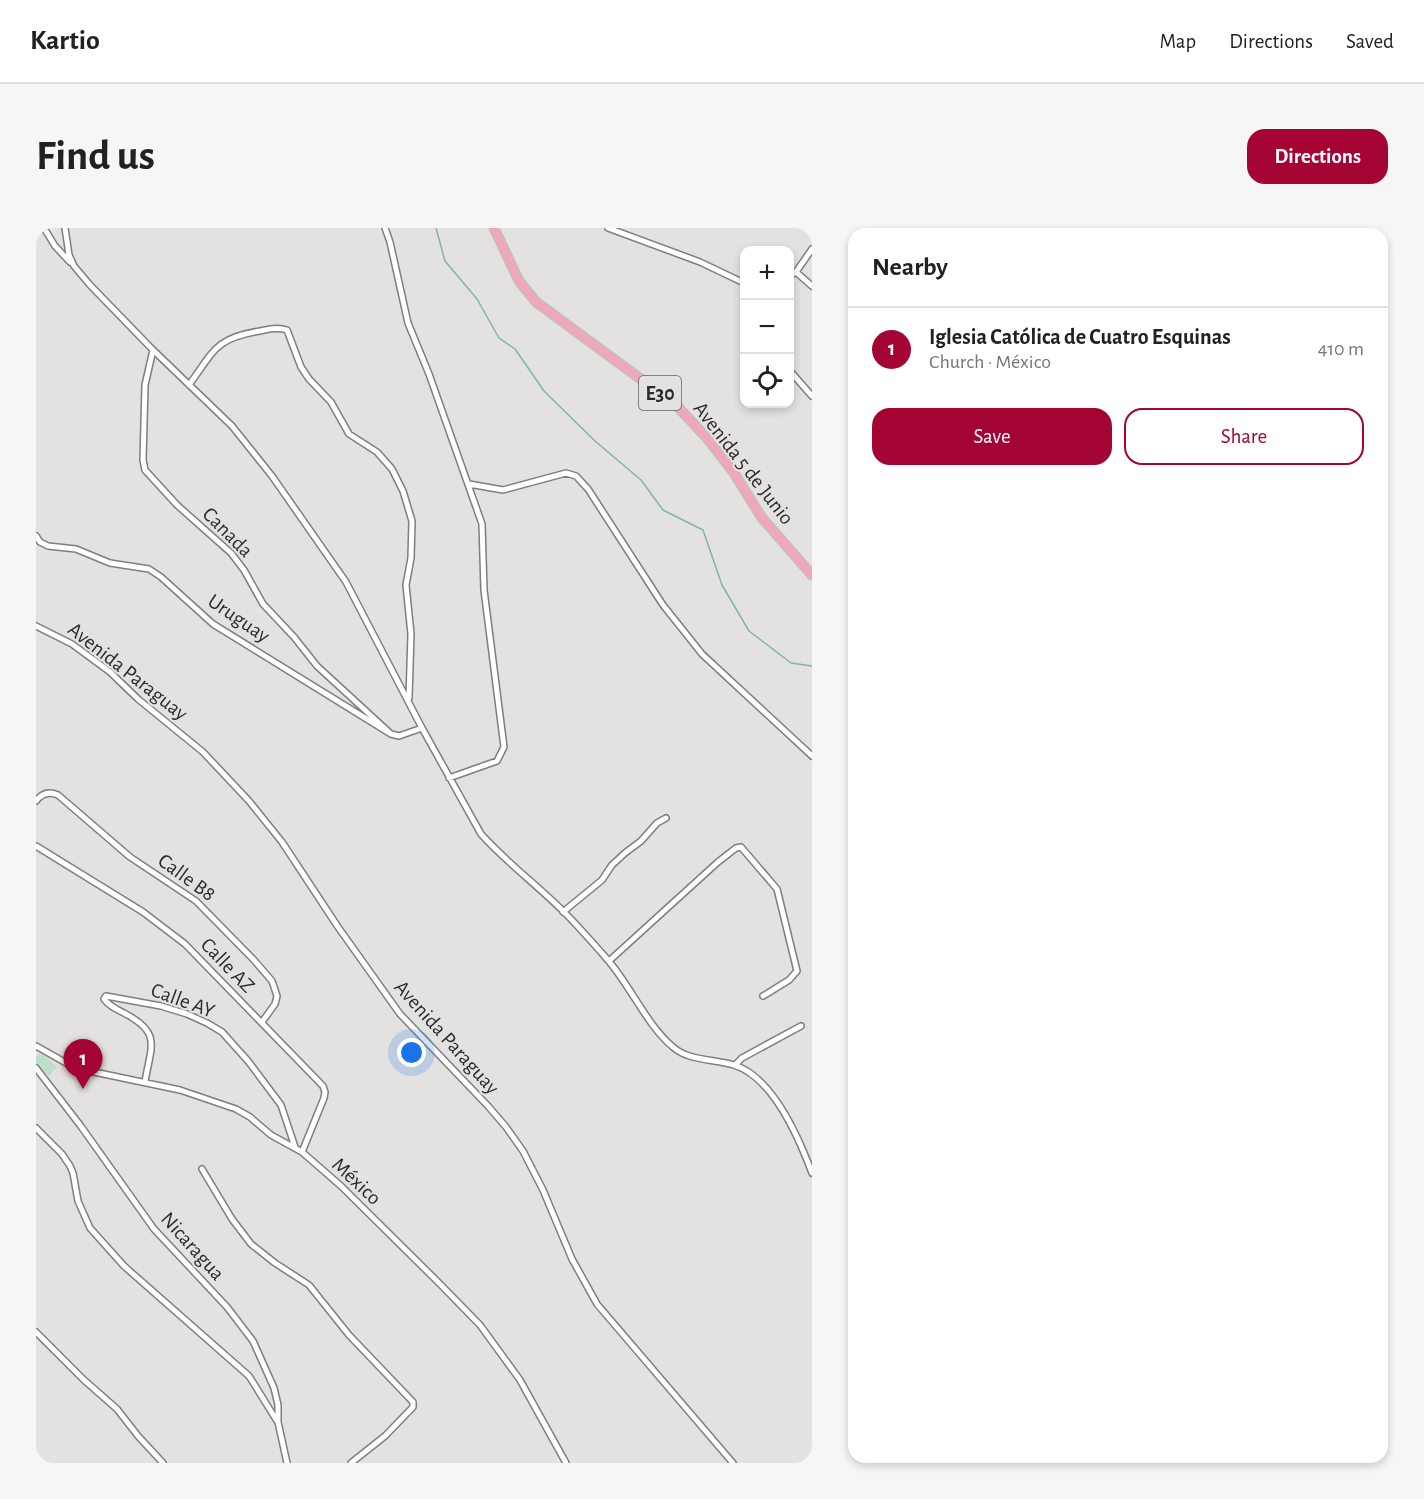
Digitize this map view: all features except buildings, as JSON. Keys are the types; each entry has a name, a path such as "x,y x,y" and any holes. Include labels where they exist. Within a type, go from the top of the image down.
{"main road":[{"name":"Avenida 5 de Junio","path":"494,228 519,280 536,302 676,405 707,438 734,473 762,518 812,575"}],"street":[{"path":"44,228 55,246 90,285 232,426 272,476 346,582 422,728 481,834 563,912 609,961 662,1037 675,1050 690,1056 735,1065 756,1078 784,1111 812,1173"},
{"path":"65,228 69,255 74,266"},
{"path":"385,228 408,323 482,524 484,590 504,747 497,761 449,778"},
{"path":"608,228 700,262 740,281"},
{"path":"812,249 796,272 812,286"},
{"path":"189,385 220,343 241,334 281,327 287,330 301,367 331,402 349,434 377,452 392,469 403,491 412,521 411,558 406,585 411,634 409,701"},
{"name":"Canada","path":"153,350 145,385 143,460 145,470 182,510 231,553 244,570 263,604 326,676 391,734"},
{"path":"794,376 812,396"},
{"path":"469,484 503,490 555,475 566,473 576,476 588,489 663,605 702,654 812,756"},
{"name":"Uruguay","path":"36,536 40,542 48,546 76,549 110,563 149,569 213,624 391,734"},
{"name":"Avenida Paraguay","path":"36,626 72,644 110,672 138,699 203,752 249,801 282,842 338,927 400,1014 488,1106 523,1151 543,1190 572,1259 597,1304 733,1463"},
{"path":"391,734 399,736 422,728"},
{"name":"Calle B8","path":"36,801 45,793 52,792 58,795 130,857 196,901 253,959 274,985 276,1001 262,1022"},
{"path":"563,912 602,880 612,865 657,823 666,818"},
{"name":"Calle AZ","path":"36,846 167,929 185,944 323,1086 325,1092 302,1152"},
{"path":"609,961 718,862 736,848 741,847 777,889 797,971 789,980 763,996"},
{"name":"Calle AY","path":"145,1082 151,1047 147,1029 140,1022 109,1005 104,999 106,996 161,1006 187,1014 222,1032 248,1061 281,1106 295,1147"},
{"path":"735,1065 742,1058 801,1026"},
{"name":"México","path":"36,1046 75,1068 180,1090 243,1112 271,1135 302,1152 341,1186 480,1325 520,1380 566,1463"},
{"name":"Nicaragua","path":"36,1068 80,1125 154,1230 227,1307 253,1341 274,1388 278,1405 278,1422 287,1463"},
{"path":"36,1128 63,1154 70,1166 78,1201 90,1228 124,1266 249,1377 278,1422"},
{"path":"202,1169 232,1219 251,1244 309,1285 349,1335 413,1402 413,1407 385,1436 351,1463"},
{"path":"36,1332 84,1380 111,1402 163,1463"}],"green space":[{"path":"41,1052 57,1067 49,1076 36,1064 36,1057"}],"waterway":[{"path":"436,228 445,261 477,299 499,338 515,349 544,391 595,441 641,480 663,510 703,530 722,585 749,631 791,663 812,666"}],"place":[{"name":"Iglesia Católica de Cuatro Esquinas","path":"83,1089"}]}
